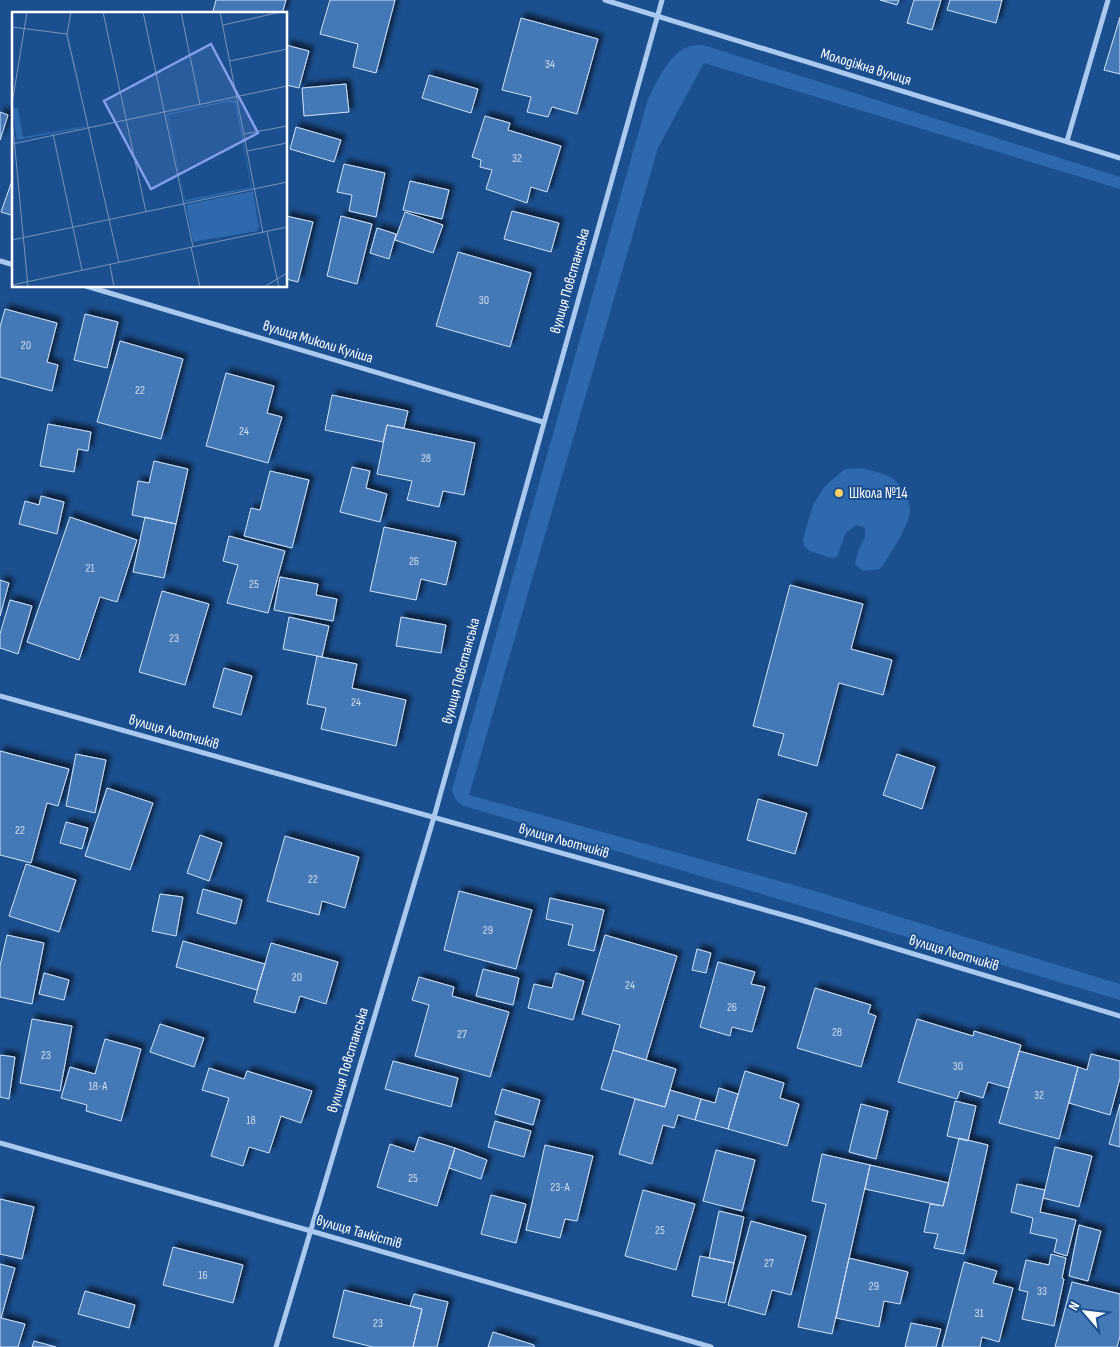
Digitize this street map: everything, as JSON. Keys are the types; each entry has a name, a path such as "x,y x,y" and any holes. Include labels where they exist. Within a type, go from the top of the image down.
{"street":[{"name":"Молодіжна вулиця","path":"604,0 1120,158"},
{"name":"вулиця Повстанська","path":"276,1347 434,817 662,0"},
{"path":"1067,141 1108,0"},
{"name":"вулиця Миколи Куліша","path":"93,288 543,422"},
{"name":"вулиця Льотчиків","path":"0,696 791,918 1120,1016"},
{"name":"вулиця Танкістів","path":"0,1143 711,1347"}],"shaded area":[{"path":"703,45 1120,177 1120,189 704,63 658,148 469,795 808,889 1120,984 1120,1000 464,806 454,795 452,790 648,99 665,68 677,54 691,46"},
{"path":"863,468 885,475 896,481 907,497 910,511 903,532 880,569 863,571 855,564 859,548 865,537 865,528 856,525 845,534 837,557 830,558 810,551 804,546 803,539 813,505 825,486 845,469"}],"building":[{"path":"216,0 286,0 283,12 213,11"},
{"path":"330,0 395,0 376,73 353,67 358,44 320,34"},
{"path":"880,0 899,0 897,5"},
{"path":"914,0 941,0 932,30 907,23"},
{"path":"950,0 1002,0 996,23 947,10"},
{"path":"1120,17 1120,74 1104,70"},
{"path":"521,18 598,39 577,114 552,107 548,117 527,112 531,97 502,90"},
{"path":"288,46 309,51 299,88 288,85"},
{"path":"429,75 478,89 471,113 422,98"},
{"path":"346,84 349,112 304,116 302,88"},
{"path":"0,112 8,115 0,140"},
{"path":"485,116 510,123 508,130 561,146 547,192 531,187 527,203 486,189 492,170 480,167 481,160 472,157"},
{"path":"296,127 341,140 334,162 290,149"},
{"path":"344,164 385,173 376,217 349,211 352,195 337,192"},
{"path":"12,181 12,215 1,212"},
{"path":"410,181 449,190 442,219 403,210"},
{"path":"512,211 559,223 551,252 504,239"},
{"path":"405,212 443,225 433,253 395,240"},
{"path":"288,216 313,222 298,282 288,280"},
{"path":"341,216 372,224 357,284 327,276"},
{"path":"377,228 396,234 389,259 370,253"},
{"path":"458,252 531,273 510,347 436,326"},
{"path":"5,309 57,323 47,362 58,365 52,391 0,377 0,327"},
{"path":"85,314 118,322 107,368 74,360"},
{"path":"120,341 183,359 161,439 97,422"},
{"path":"226,373 274,386 267,413 282,417 268,463 206,446"},
{"path":"332,395 408,411 404,428 387,425 383,442 325,430"},
{"path":"48,424 91,432 88,451 78,449 74,472 40,466"},
{"path":"387,425 475,443 464,495 443,491 439,507 407,500 412,481 377,474"},
{"path":"154,461 188,469 176,524 132,515 138,481 149,483"},
{"path":"352,467 370,471 366,488 387,494 380,522 340,512"},
{"path":"270,471 309,480 292,548 244,536 251,508 260,510"},
{"path":"41,496 64,502 57,534 19,524 25,501 39,505"},
{"path":"70,517 137,540 117,602 100,597 79,660 27,642"},
{"path":"145,517 176,524 164,578 133,572"},
{"path":"384,527 456,542 446,585 421,579 416,600 370,591"},
{"path":"229,536 285,551 268,613 227,603 238,565 223,561"},
{"path":"280,577 318,584 316,595 337,599 333,621 274,610"},
{"path":"0,580 9,583 0,616"},
{"path":"790,585 863,604 851,649 892,660 883,695 839,683 817,766 778,755 784,734 753,726"},
{"path":"162,591 209,604 185,685 139,672"},
{"path":"10,600 32,606 18,654 0,648 0,634"},
{"path":"289,617 329,626 322,657 283,649"},
{"path":"401,617 446,625 441,653 396,646"},
{"path":"317,656 357,664 352,688 406,700 396,746 321,729 326,708 307,704"},
{"path":"224,668 252,676 241,715 213,707"},
{"path":"0,751 69,769 58,806 47,803 31,863 0,855"},
{"path":"76,754 106,760 95,813 66,806"},
{"path":"897,754 935,767 922,809 883,795"},
{"path":"107,788 153,803 130,870 85,856"},
{"path":"758,799 807,813 795,854 747,840"},
{"path":"66,822 88,828 82,849 60,843"},
{"path":"200,835 222,843 209,881 187,873"},
{"path":"285,836 359,857 345,908 322,901 319,915 267,901"},
{"path":"26,864 76,880 59,932 9,916"},
{"path":"203,889 242,900 236,924 197,913"},
{"path":"459,891 532,910 516,969 444,950"},
{"path":"160,894 183,897 176,936 152,931"},
{"path":"550,898 604,910 594,951 568,945 573,925 546,919"},
{"path":"7,935 44,943 32,1004 0,997 0,966"},
{"path":"605,935 677,956 646,1060 613,1050 620,1025 582,1014"},
{"path":"183,941 265,964 257,990 176,967"},
{"path":"271,943 338,962 326,1004 300,996 295,1013 254,1002"},
{"path":"697,949 711,953 706,973 692,970"},
{"path":"718,962 755,972 751,984 765,987 752,1032 732,1027 730,1036 700,1027"},
{"path":"483,969 519,978 513,1005 476,996"},
{"path":"44,973 69,980 64,1000 39,994"},
{"path":"556,973 584,981 573,1020 528,1008 534,984 552,988"},
{"path":"419,977 454,987 452,996 509,1012 490,1077 415,1056 429,1005 412,1000"},
{"path":"815,988 871,1005 868,1013 876,1016 861,1067 797,1048"},
{"path":"32,1019 72,1026 60,1091 20,1083"},
{"path":"917,1019 973,1036 974,1031 1021,1045 1009,1088 988,1082 983,1098 960,1091 957,1099 898,1082"},
{"path":"160,1024 204,1038 194,1067 150,1052"},
{"path":"105,1039 141,1049 121,1121 86,1111 87,1105 61,1098 70,1067 95,1074"},
{"path":"613,1050 676,1069 665,1107 601,1089"},
{"path":"1019,1051 1078,1067 1059,1139 999,1123"},
{"path":"1091,1054 1120,1061 1120,1078 1110,1115 1069,1103 1078,1067 1087,1070"},
{"path":"0,1055 15,1057 9,1099 0,1097"},
{"path":"393,1061 458,1078 451,1107 385,1089"},
{"path":"209,1068 244,1079 247,1071 312,1091 301,1123 281,1116 269,1153 249,1147 243,1166 211,1156 229,1098 202,1090"},
{"path":"745,1071 784,1083 780,1098 799,1104 787,1146 728,1129"},
{"path":"719,1088 738,1094 728,1129 695,1120 701,1099 715,1103"},
{"path":"502,1089 540,1100 533,1125 495,1114"},
{"path":"670,1090 701,1099 695,1120 678,1115 674,1128 663,1125 652,1164 619,1154 635,1099 665,1107"},
{"path":"955,1101 976,1106 968,1141 947,1136"},
{"path":"861,1104 888,1111 876,1159 849,1152"},
{"path":"1120,1104 1120,1147 1109,1144"},
{"path":"495,1121 531,1131 524,1157 488,1147"},
{"path":"419,1137 455,1148 437,1206 377,1187 390,1144 414,1152"},
{"path":"959,1138 988,1145 964,1254 934,1248 938,1234 924,1232 930,1204 943,1206"},
{"path":"545,1145 593,1156 577,1221 565,1219 560,1238 526,1230"},
{"path":"1055,1147 1092,1156 1079,1207 1043,1198"},
{"path":"455,1148 487,1160 481,1179 449,1168"},
{"path":"716,1150 755,1160 742,1211 703,1201"},
{"path":"822,1154 870,1165 832,1334 798,1327 826,1204 812,1201"},
{"path":"870,1165 949,1183 943,1206 865,1189"},
{"path":"1017,1184 1045,1190 1040,1212 1076,1220 1067,1256 1054,1252 1057,1239 1030,1233 1033,1218 1011,1212"},
{"path":"643,1190 695,1204 676,1270 625,1256"},
{"path":"491,1195 526,1204 516,1243 481,1234"},
{"path":"0,1199 34,1207 22,1259 0,1254"},
{"path":"719,1211 744,1217 734,1263 709,1258"},
{"path":"751,1221 806,1236 791,1295 772,1290 765,1315 728,1305"},
{"path":"1079,1225 1101,1231 1088,1281 1069,1276"},
{"path":"173,1247 243,1265 233,1303 163,1285"},
{"path":"1051,1254 1066,1258 1062,1278 1064,1279 1054,1326 1022,1319 1028,1292 1019,1290 1026,1260 1049,1265"},
{"path":"700,1256 734,1263 725,1303 692,1296"},
{"path":"849,1258 908,1272 900,1304 884,1301 879,1327 836,1318"},
{"path":"964,1262 997,1271 993,1283 1013,1288 999,1342 982,1337 980,1347 942,1347"},
{"path":"0,1264 15,1268 1,1318 25,1324 18,1347 0,1347"},
{"path":"1072,1282 1120,1294 1120,1336 1117,1347 1055,1347"},
{"path":"344,1290 422,1309 413,1347 373,1347 333,1337"},
{"path":"85,1291 135,1305 129,1328 78,1314"},
{"path":"414,1294 448,1302 437,1347 413,1347 422,1309 410,1306"},
{"path":"911,1323 941,1329 936,1347 905,1347"},
{"path":"493,1332 534,1345 534,1347 488,1347"},
{"path":"34,1341 56,1347 32,1347"}],"place":[{"name":"Школа №14","path":"839,493"}]}
